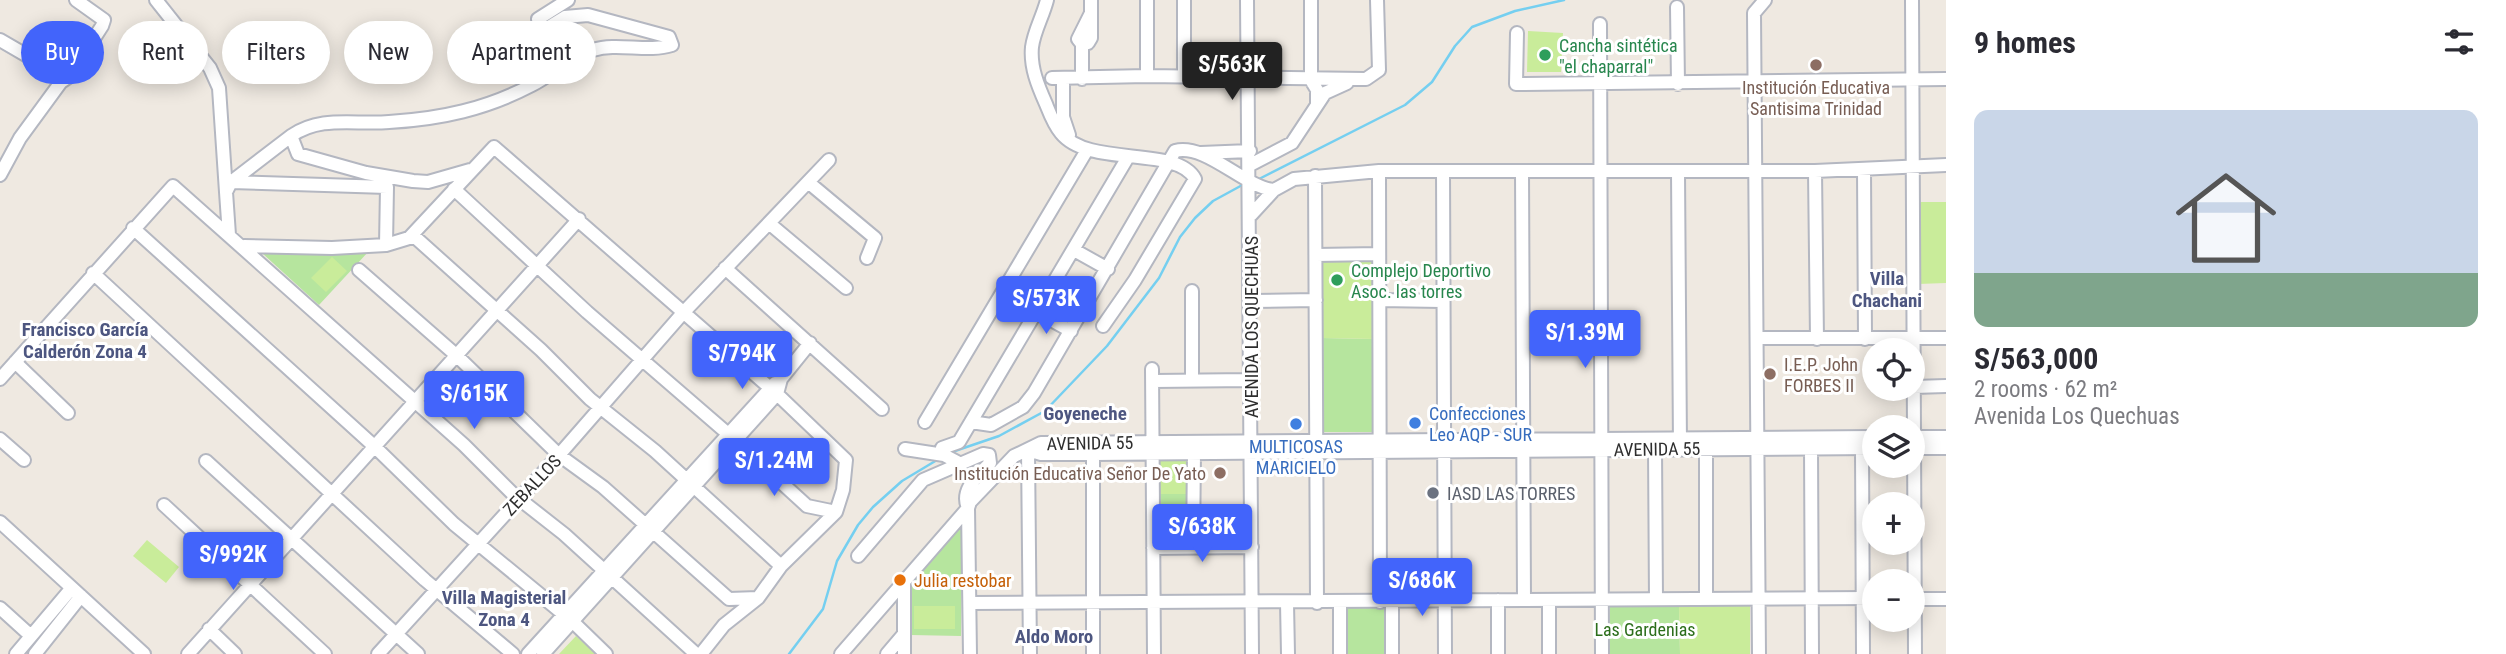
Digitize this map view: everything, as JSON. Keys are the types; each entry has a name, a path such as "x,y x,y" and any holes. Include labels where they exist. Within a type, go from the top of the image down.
{"street":[{"path":"76,0 103,21"},
{"path":"156,0 210,68 219,88 229,187 229,235"},
{"path":"229,187 301,128 322,122 403,121 472,111 519,92 580,55 597,49 672,45 669,37 595,15 573,15 547,28 540,25 538,19 568,0"},
{"path":"1047,0 1032,46 1032,63 1054,123 1062,135 1087,150 1170,163 1190,172 1195,183 1103,326"},
{"path":"1147,0 1147,76"},
{"path":"1184,0 1184,76"},
{"name":"AVENIDA LOS QUECHUAS","path":"1247,0 1252,301 1252,654"},
{"path":"1311,0 1311,80 1317,90 1317,103"},
{"path":"1250,165 1298,138 1325,93 1353,80 1374,75 1378,70 1377,0"},
{"path":"1759,654 1754,13 1765,0"},
{"path":"1912,0 1913,338"},
{"path":"1082,79 1082,44 1078,42 1078,37 1091,6"},
{"path":"1677,7 1678,84"},
{"path":"1600,24 1602,654"},
{"path":"1517,33 1516,84 1601,86 1946,79"},
{"path":"0,40 21,52"},
{"path":"1072,141 1064,125 1058,78 1242,76 1248,79 1353,80"},
{"path":"0,175 20,138 60,84"},
{"path":"291,136 298,154 366,173 428,182 470,170"},
{"path":"409,238 494,147 579,219 682,314 773,390 846,460 843,491 836,512 781,566 758,598 724,625 701,654"},
{"path":"925,422 1087,150"},
{"path":"971,422 991,425 1023,407 1071,331 1175,151 1187,150 1195,153 1241,174 1251,182 1274,190"},
{"path":"1195,153 1250,151"},
{"path":"944,455 942,448 959,442 1128,157"},
{"name":"ZEBALLOS","path":"378,654 559,455 682,314 829,159"},
{"path":"1251,215 1274,190 1294,179 1379,171 1815,171 1946,165"},
{"path":"1864,170 1865,338"},
{"path":"1379,171 1379,446 1386,602 1392,654"},
{"path":"1443,171 1445,654"},
{"path":"1522,171 1524,600"},
{"path":"1815,171 1817,339"},
{"path":"1678,172 1680,443"},
{"path":"1315,176 1317,603"},
{"path":"808,182 875,239 867,258"},
{"path":"0,379 173,186 244,246 519,499 608,573 695,654"},
{"path":"229,187 387,187 386,245"},
{"path":"454,189 641,361 731,436 807,506 836,512"},
{"path":"188,654 579,219"},
{"path":"770,224 846,288"},
{"path":"133,228 374,446 477,545 567,618 606,654"},
{"path":"244,246 332,248 386,245 416,238 600,408 690,482 781,566"},
{"path":"1074,250 1108,268"},
{"path":"1316,255 1379,254"},
{"path":"725,268 882,410"},
{"path":"359,270 456,355 559,455 649,528 729,599 758,598"},
{"path":"93,273 435,590 513,654"},
{"path":"1192,291 1192,380"},
{"path":"1252,301 1316,300"},
{"path":"1379,300 1442,301"},
{"path":"1037,312 1071,331"},
{"path":"1757,338 1862,339"},
{"path":"1925,338 1946,338"},
{"path":"528,654 567,618 649,528 773,390 810,343"},
{"path":"15,362 68,413"},
{"path":"1153,654 1153,375 1192,380 1251,380"},
{"path":"1925,387 1946,386"},
{"path":"1925,440 1946,437"},
{"name":"AVENIDA 55","path":"1028,450 1041,443 1153,447 1316,447 1758,442 1862,438"},
{"path":"0,439 24,460"},
{"name":"AVENIDA 55","path":"1602,444 1655,449 1680,443 1706,448 1758,442 1862,448"},
{"path":"1925,444 1946,448"},
{"name":"AVENIDA 55","path":"1028,450 1041,454 1093,454 1153,447 1194,453 1251,447"},
{"path":"1811,447 1812,654"},
{"path":"1706,448 1706,599"},
{"path":"905,449 944,455 961,464"},
{"path":"1655,449 1656,599"},
{"path":"841,654 968,508 970,502 1014,456 1028,450 1030,654"},
{"path":"1193,548 1194,453"},
{"path":"858,556 923,480 983,454 990,458 990,463 967,491 970,654"},
{"path":"1093,454 1093,654"},
{"path":"206,461 418,654"},
{"path":"1868,478 1868,569"},
{"path":"1914,478 1914,569"},
{"path":"164,505 325,654"},
{"path":"0,522 144,654"},
{"path":"1153,548 1252,547"},
{"path":"904,581 904,654"},
{"path":"16,654 76,593"},
{"path":"44,651 76,593"},
{"path":"970,603 1862,598"},
{"path":"1925,599 1946,599"},
{"path":"1498,600 1498,654"},
{"path":"1549,600 1549,654"},
{"path":"1340,602 1340,654"},
{"path":"1287,603 1288,654"},
{"path":"0,608 31,636"},
{"path":"542,654 567,618"},
{"path":"209,629 235,654"},
{"path":"1863,654 1865,632"},
{"path":"1915,632 1916,654"},
{"path":"887,654 904,634"}],"green space":[{"name":"Cancha sintética \"el chaparral\"","path":"1528,31 1563,33 1561,72 1527,72"},
{"path":"1917,202 1946,202 1946,283 1918,284"},
{"path":"369,251 319,305 262,253 263,252"},
{"path":"332,257 347,271 326,292 311,278"},
{"path":"1322,260 1373,260 1374,339 1322,338"},
{"path":"1322,338 1374,339 1373,432 1322,432"},
{"path":"1160,461 1187,461 1187,494 1160,494"},
{"path":"1160,494 1187,494 1186,544 1160,543"},
{"path":"962,526 961,636 911,635 910,585"},
{"path":"147,540 179,567 166,583 133,556"},
{"name":"Las Gardenias","path":"1610,605 1679,605 1680,654 1609,654"},
{"path":"1679,605 1750,606 1750,654 1680,654"},
{"path":"914,606 955,606 955,629 914,629"},
{"path":"1345,606 1387,606 1387,654 1345,654"},
{"path":"576,636 596,654 559,654"}],"waterway":[{"path":"1259,179 1405,105 1432,82 1455,46 1472,27 1515,11 1564,0"},
{"path":"949,453 999,436 1045,411 1107,346 1159,278 1180,237 1195,218 1213,201 1246,183"},
{"path":"789,654 823,609 837,561 858,525 873,507 902,481 937,460"}],"place":[{"name":"Cancha sintética \"el chaparral\"","path":"1545,55"},
{"name":"Institución Educativa Santisima Trinidad","path":"1816,65"},
{"name":"Complejo Deportivo Asoc. las torres","path":"1337,280"},
{"name":"I.E.P. John FORBES II","path":"1770,374"},
{"name":"Confecciones Leo AQP - SUR","path":"1415,423"},
{"name":"MULTICOSAS MARICIELO","path":"1296,424"},
{"name":"Institución Educativa Señor De Yato","path":"1220,473"},
{"name":"IASD LAS TORRES","path":"1433,493"},
{"name":"Julia restobar","path":"900,580"}],"district":[{"name":"Villa Chachani","path":"1887,289"},
{"name":"Francisco García Calderón Zona 4","path":"85,340"},
{"name":"Goyeneche","path":"1085,413"},
{"name":"Villa Magisterial Zona 4","path":"504,608"},
{"name":"Aldo Moro","path":"1054,636"}]}
